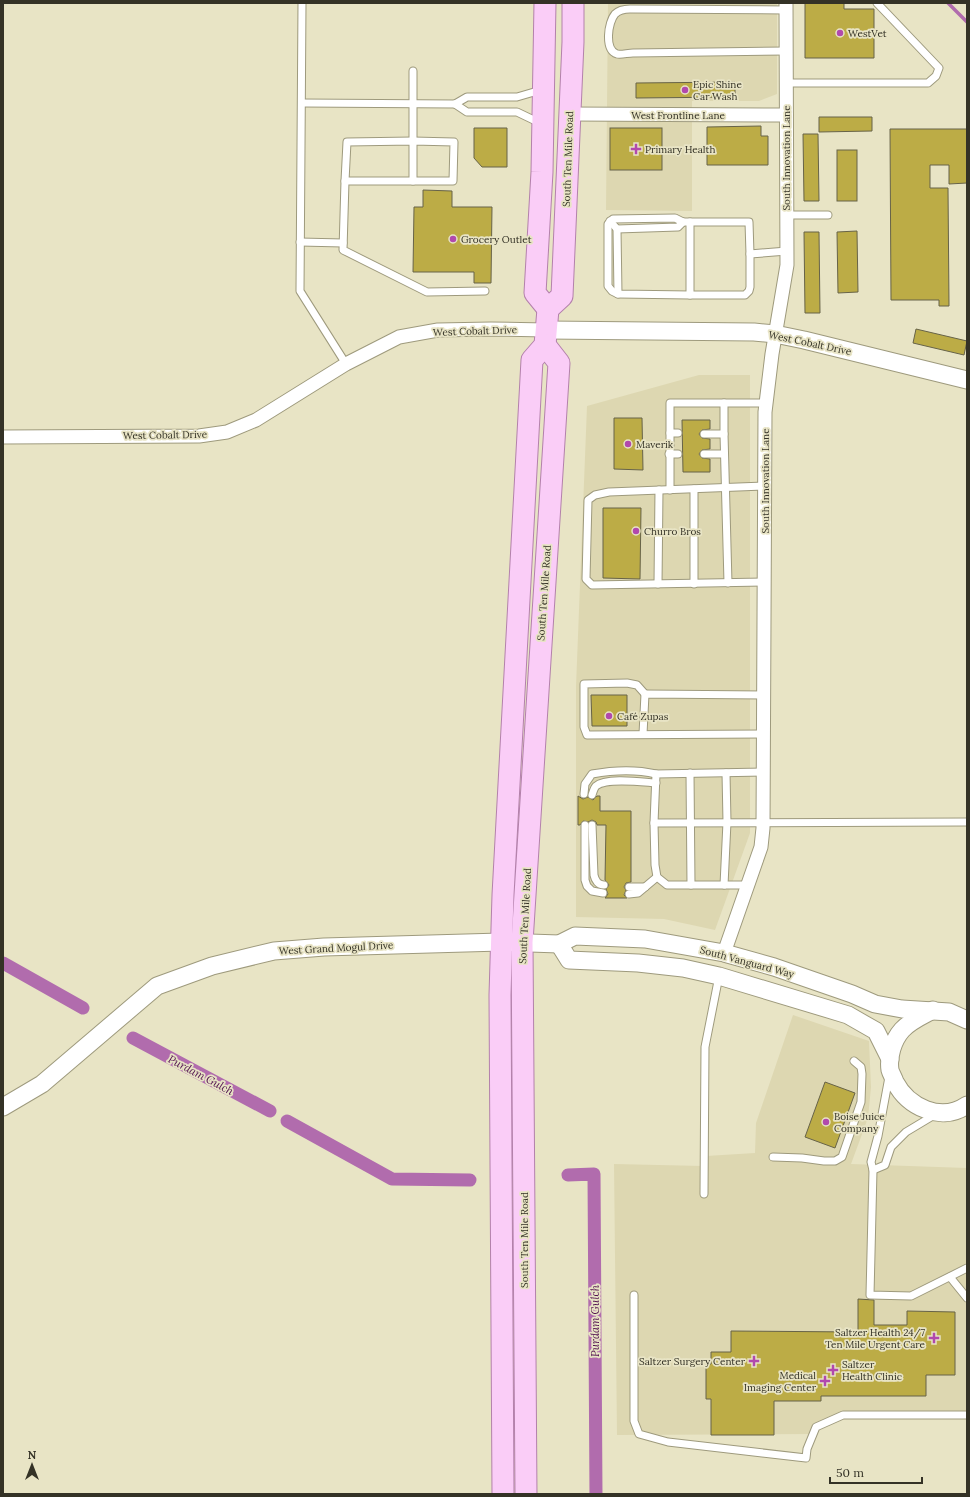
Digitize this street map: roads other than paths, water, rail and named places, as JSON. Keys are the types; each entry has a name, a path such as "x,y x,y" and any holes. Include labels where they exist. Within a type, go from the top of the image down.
{"main road":[{"path":"503,1494 501,942 532,360 546,337 548,309 535,293 543,125 545,3"},
{"name":"South Ten Mile Road","path":"548,309 562,296 573,42 573,3"},
{"name":"South Ten Mile Road","path":"526,1494 522,942 559,363 546,337"}],"street":[{"name":"South Innovation Lane","path":"724,953 761,847 763,821 766,403 787,265 786,7"},
{"name":"West Frontline Lane","path":"570,114 786,115"},
{"name":"West Cobalt Drive","path":"3,437 199,436 227,432 256,420 346,364 398,337 432,331 491,329 546,337 754,332 776,334 967,380"},
{"name":"South Vanguard Way","path":"501,942 559,944 575,936 645,939 724,953 774,967 852,994 875,1004 902,1009 941,1011"},
{"name":"West Grand Mogul Drive","path":"3,1107 42,1084 158,986 212,966 274,951 324,947 501,942"},
{"name":"South Vanguard Way","path":"559,944 569,960 646,964 683,968 719,976 848,1015 876,1030 898,1087 913,1104 925,1110 957,1111"},
{"path":"890,1065 893,1044 902,1030 913,1020 967,1004"},
{"path":"941,1011 967,1020"}],"lane":[{"path":"302,3 300,291 346,364"},
{"path":"786,84 928,83 936,76 939,68 877,3"},
{"path":"786,7 630,8 615,14 611,20 609,30 609,48 612,52 618,54 786,51"},
{"path":"413,70 413,181"},
{"path":"302,103 455,104 467,97 517,97 544,89"},
{"path":"455,104 468,112 517,112 543,125"},
{"path":"345,181 453,181 454,142 347,142 345,181 343,250 427,292 485,291"},
{"path":"786,215 828,215"},
{"path":"613,218 653,218 675,218 686,222 749,222 749,291 745,295 690,295 618,294 612,291 608,286 608,224 613,218"},
{"path":"653,218 653,228"},
{"path":"610,221 617,229 618,294"},
{"path":"617,229 678,227 686,222"},
{"path":"686,222 690,295"},
{"path":"300,242 343,242"},
{"path":"750,254 787,251"},
{"path":"670,490 670,403 766,403"},
{"path":"724,403 728,583"},
{"path":"670,433 678,433"},
{"path":"704,434 724,434"},
{"path":"669,454 678,454"},
{"path":"704,454 724,454"},
{"path":"764,582 592,585 586,579 588,500 594,495 609,492 694,490 765,486"},
{"path":"658,584 659,490"},
{"path":"694,490 694,584"},
{"path":"643,734 645,694 637,685 627,683 584,684 584,727 587,734 643,734 764,734"},
{"path":"645,694 764,695"},
{"path":"584,794 585,784 592,774 613,770 642,770 656,774 764,772"},
{"path":"724,885 727,822 726,772"},
{"path":"690,773 691,885"},
{"path":"656,774 654,865 657,877 667,885 747,885"},
{"path":"592,795 595,787 606,782 656,783"},
{"path":"654,823 763,821 967,822"},
{"path":"589,825 594,875 596,881 604,889 592,891 587,886 585,880 589,825"},
{"path":"629,890 645,887 657,877"},
{"path":"704,1194 705,1047 719,976"},
{"path":"773,1157 835,1161 842,1156 861,1102 861,1068 854,1061"},
{"path":"890,1065 879,1130 871,1162 873,1170 870,1295 911,1296 967,1268"},
{"path":"873,1170 884,1165 891,1148 906,1132 957,1111"},
{"path":"950,1277 967,1298"},
{"path":"634,1296 634,1421 639,1434 668,1442 806,1458 806,1449 816,1428 843,1414 967,1415"}],"waterway":[{"path":"948,3 967,22"},
{"name":"Purdam Gulch","path":"3,963 83,1008"},
{"name":"Purdam Gulch","path":"133,1038 270,1111"},
{"name":"Purdam Gulch","path":"287,1121 392,1179 470,1180"},
{"name":"Purdam Gulch","path":"568,1175 594,1174 596,1494"}],"place":[{"name":"WestVet","path":"840,33"},
{"name":"Epic Shine Car Wash","path":"685,90"},
{"name":"Primary Health","path":"636,149"},
{"name":"Grocery Outlet","path":"453,239"},
{"name":"Maverik","path":"628,444"},
{"name":"Churro Bros","path":"636,531"},
{"name":"Café Zupas","path":"609,716"},
{"name":"Boise Juice Company","path":"826,1122"},
{"name":"Saltzer Health 24/7 Ten Mile Urgent Care","path":"934,1338"},
{"name":"Saltzer Surgery Center","path":"754,1361"},
{"name":"Saltzer Health Clinic","path":"833,1370"},
{"name":"Medical Imaging Center","path":"825,1381"}]}
